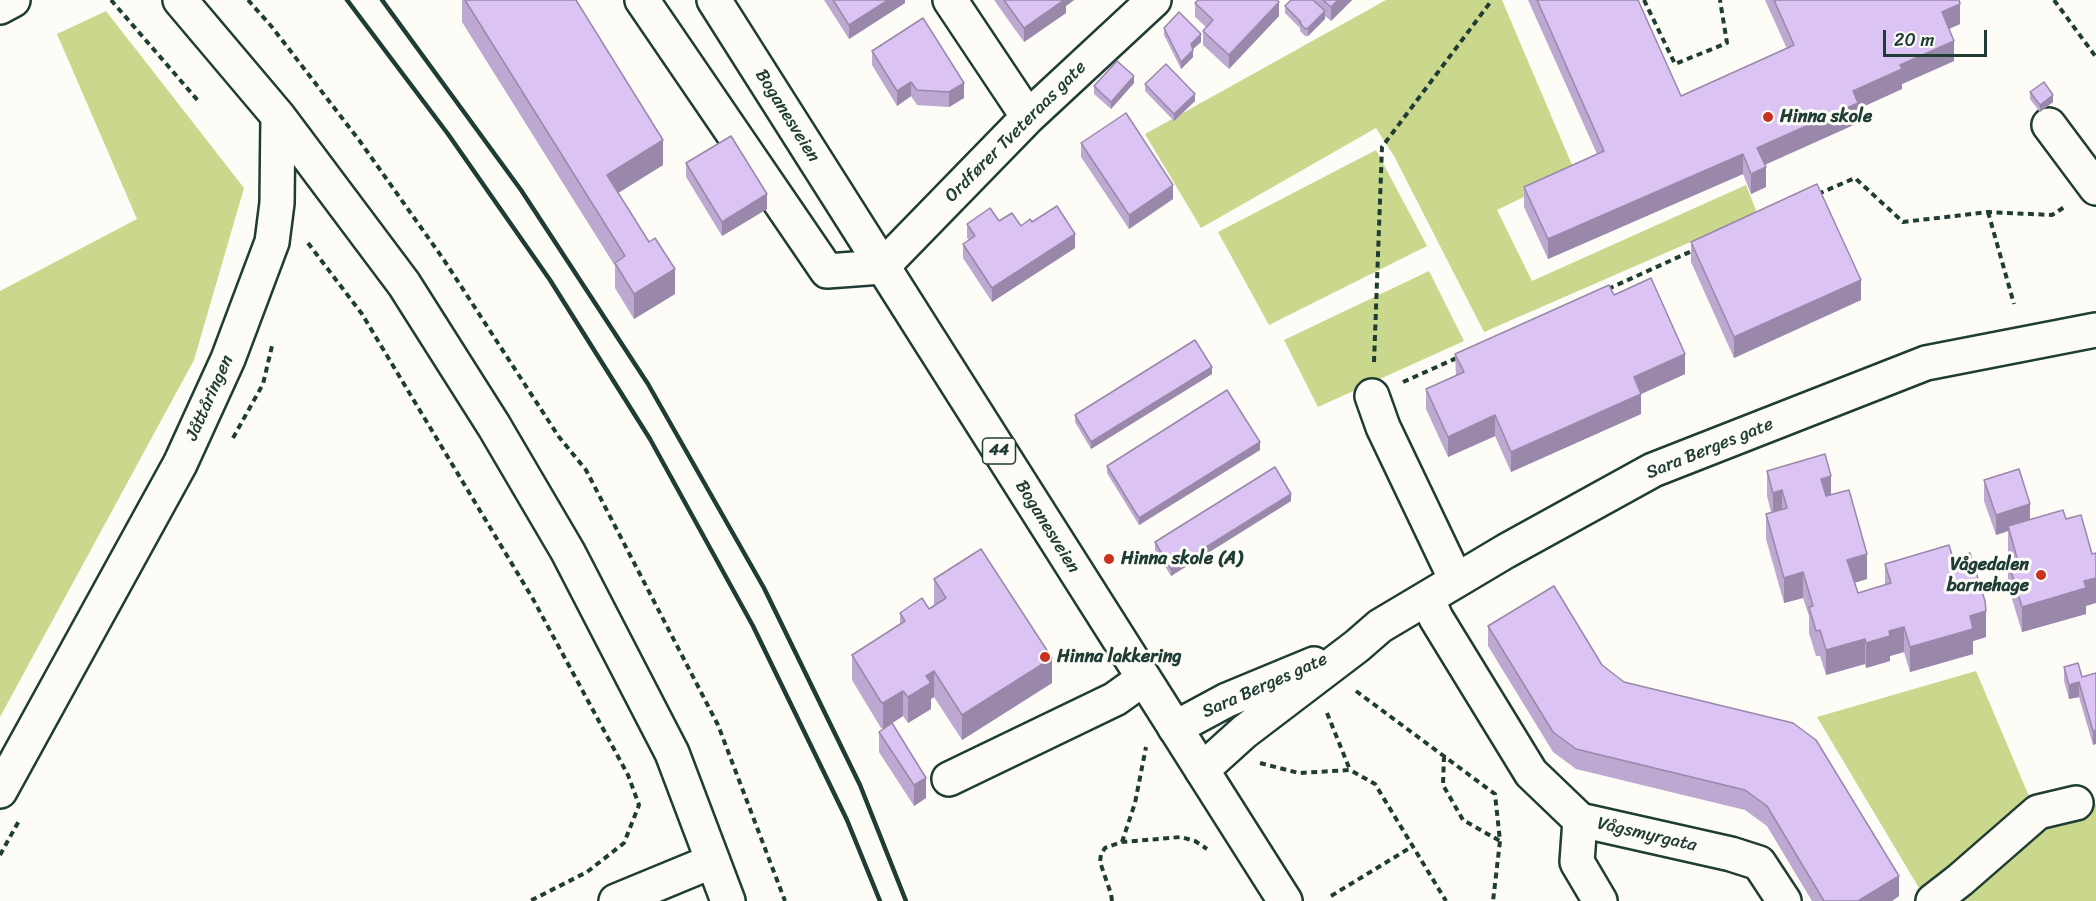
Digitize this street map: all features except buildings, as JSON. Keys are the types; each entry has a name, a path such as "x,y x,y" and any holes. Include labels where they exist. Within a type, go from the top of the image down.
{"street":[{"path":"0,7 13,0"},
{"path":"180,0 278,116 404,284 494,426 568,552 672,753 728,901"},
{"path":"642,0 827,271 882,267"},
{"name":"Boganesveien","path":"714,0 1285,901"},
{"path":"950,0 1028,117"},
{"name":"Ordfører Tveteraas gate","path":"882,267 1028,117 1154,0"},
{"name":"Jåttåringen","path":"0,791 180,464 228,359 272,242 277,203 278,116"},
{"path":"2049,125 2096,187"},
{"name":"Sara Berges gate","path":"1202,770 1244,732 1380,626 1456,580 1653,470 1926,363 2096,330"},
{"path":"1372,396 1383,427 1456,580"},
{"name":"Vågsmyrgata","path":"1426,598 1531,773 1580,820 1731,854 1759,863 1784,901"},
{"name":"Sara Berges gate","path":"1175,728 1227,700 1357,646"},
{"path":"949,779 1114,699 1143,679"},
{"path":"1933,901 2038,812 2076,803"},
{"path":"1580,820 1577,862 1600,901"},
{"path":"616,901 713,861"}],"path":[{"path":"111,0 200,103"},
{"path":"248,0 272,27 365,149 444,260 559,437 586,470 718,725 785,901"},
{"path":"1469,352 1372,396 1382,147 1492,0"},
{"path":"1644,0 1675,64 1727,43 1720,0"},
{"path":"2054,0 2096,55"},
{"path":"1812,197 1855,178 1903,222 1988,212 2052,215 2096,187"},
{"path":"1988,212 2014,304"},
{"path":"303,237 362,314 533,599 628,775 639,806 624,843 587,872 530,901"},
{"path":"1598,294 1705,246"},
{"path":"1354,689 1495,794 1500,841 1492,901"},
{"path":"1326,710 1350,770"},
{"path":"1122,842 1135,802 1146,747"},
{"path":"1444,756 1443,785 1463,820 1500,841"},
{"path":"1258,762 1299,773 1350,770 1375,784 1446,901"},
{"path":"1112,901 1100,862 1105,848 1122,842 1181,837 1195,841 1207,849"},
{"path":"1331,896 1413,846"}],"green space":[{"path":"1386,0 1502,0 1575,172 1497,210 1532,281 1746,185 1757,213 1484,332 1394,156 1376,128 1201,228 1145,134"},
{"path":"106,11 244,188 194,360 0,717 0,291 137,219 57,34"},
{"path":"1376,150 1427,246 1269,325 1218,232"},
{"path":"1429,271 1464,341 1318,407 1284,340"},
{"path":"1976,671 2031,801 1922,893 1817,717"},
{"path":"2096,804 2096,901 1948,901 2054,816"}],"railway":[{"path":"347,0 448,134 550,280 650,439 753,626 847,820 880,901"},
{"path":"382,0 521,190 648,384 764,588 860,785 906,901"}],"place":[{"name":"Hinna skole","path":"1768,117"},
{"name":"Hinna skole (A)","path":"1109,559"},
{"name":"Vågedalen barnehage","path":"2041,575"},
{"name":"Hinna lakkering","path":"1045,657"}]}
